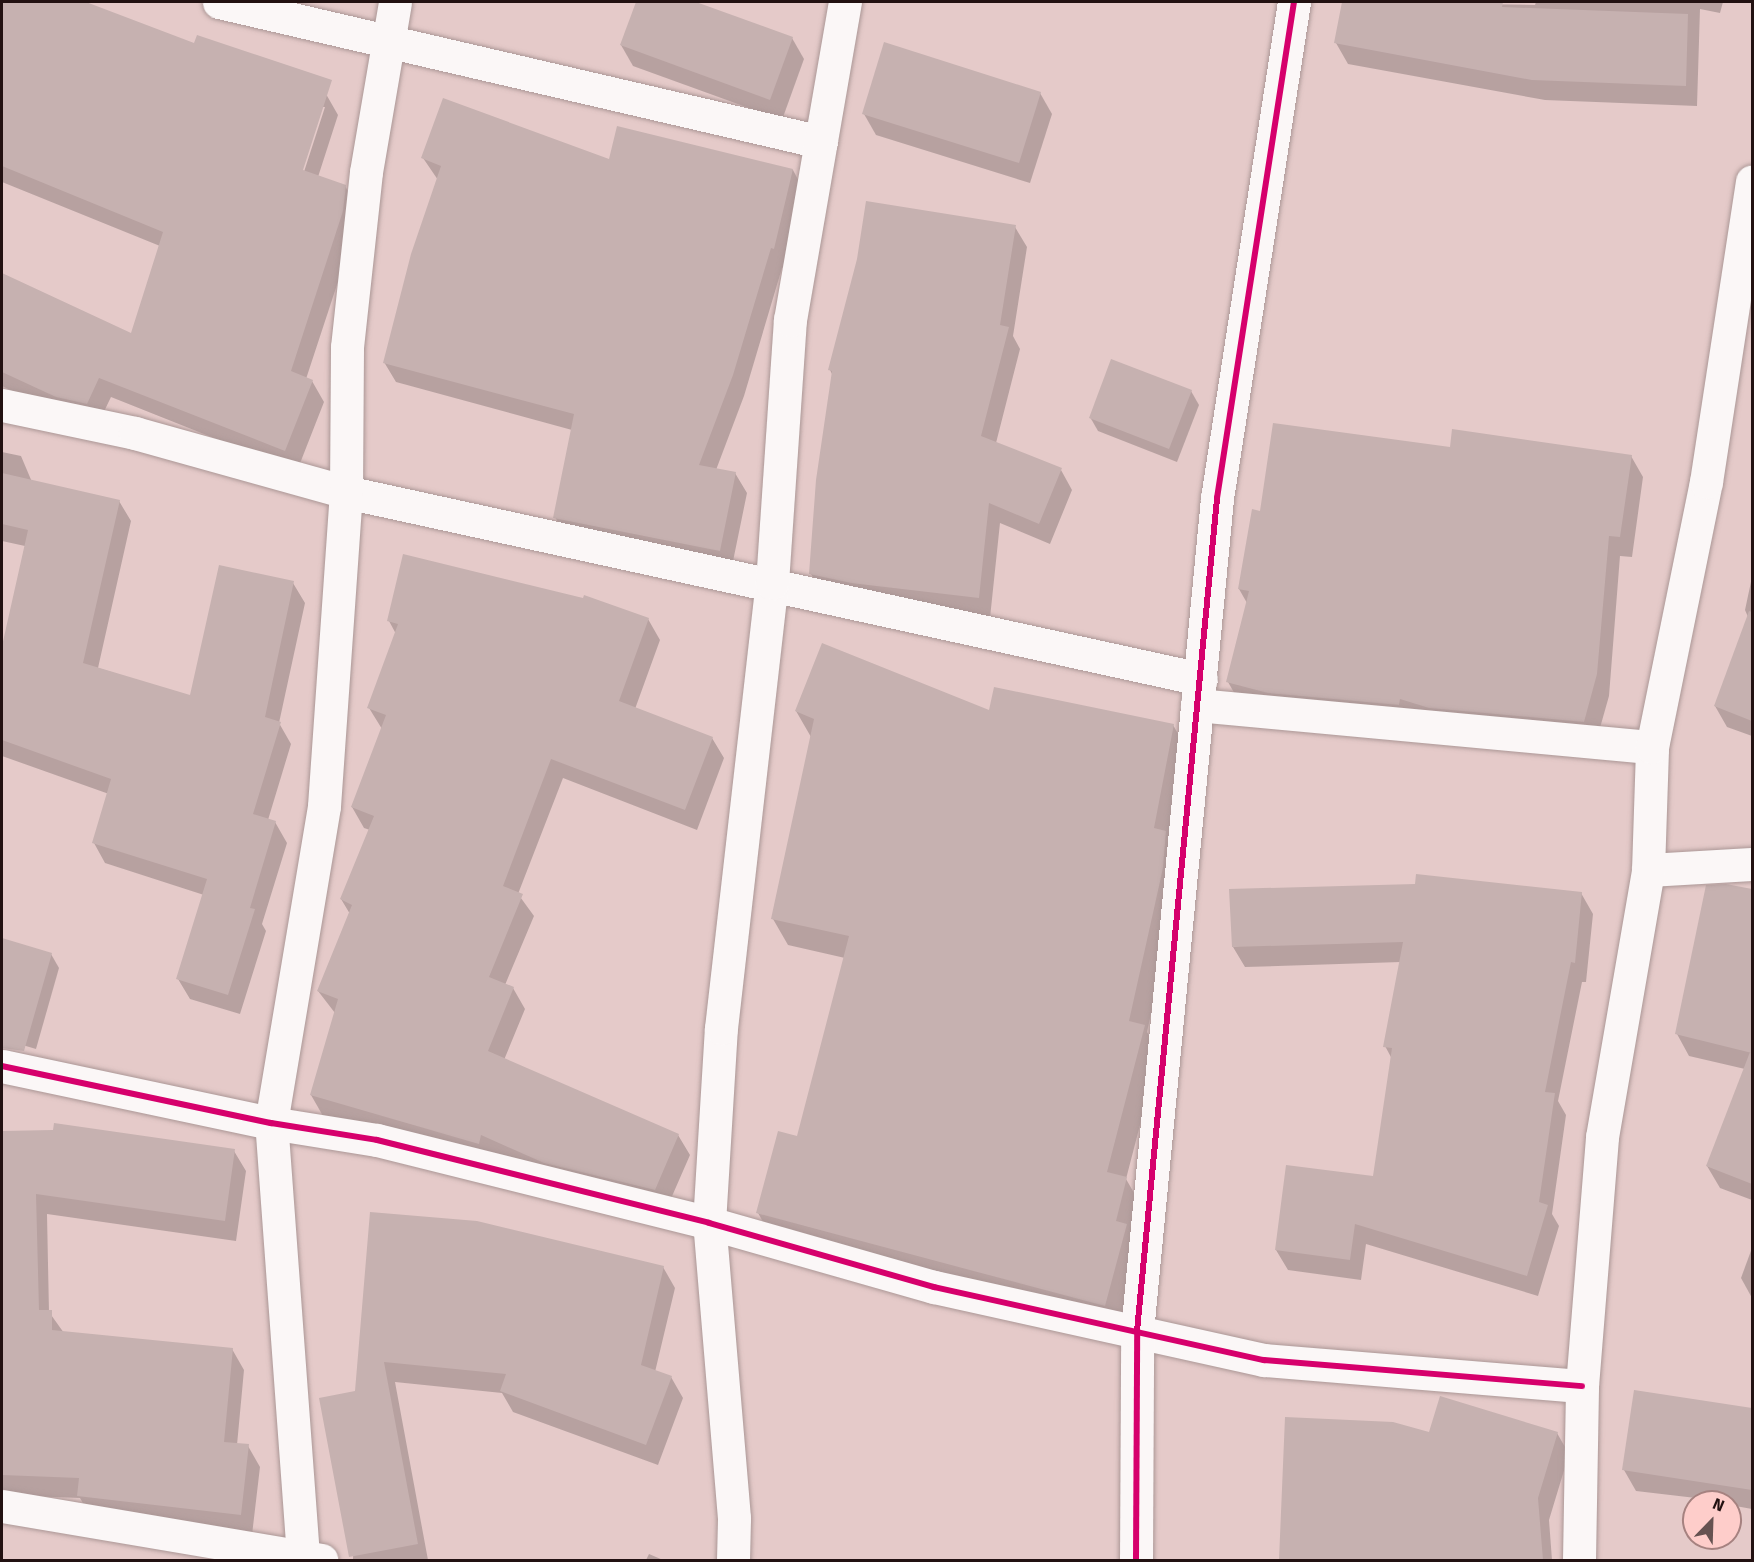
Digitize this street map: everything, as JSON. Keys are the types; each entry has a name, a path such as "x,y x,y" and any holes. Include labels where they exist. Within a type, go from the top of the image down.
{"street":[{"path":"219,2 821,142"},
{"path":"2,1506 312,1558 271,1123 324,806 346,492 347,347 366,172 386,40 395,2"},
{"path":"733,1560 734,1518 709,1223 721,1028 772,583 790,320 845,2"},
{"path":"1136,1560 1137,1331 1217,498 1294,2"},
{"path":"1579,1560 1582,1386 1602,1137 1648,870 1652,747 1706,482 1752,182"},
{"path":"2,405 135,433 346,492 772,583 1199,692 1652,747"},
{"path":"1648,870 1752,864"},
{"path":"2,1066 271,1123 377,1140 709,1223 934,1287 1264,1360 1582,1386"}],"building":[{"path":"2,2 86,2 194,43 197,35 332,80 303,170 346,185 343,211 291,371 313,380 285,451 99,378 87,404 56,397 2,372 2,273 131,333 163,232 2,166"},
{"path":"636,2 696,2 793,37 770,100 620,45"},
{"path":"1342,2 1503,2 1502,7 1688,14 1686,86 1532,80 1334,43"},
{"path":"884,42 1041,92 1019,163 862,114"},
{"path":"443,98 609,159 617,126 793,169 774,249 771,248 733,375 699,465 736,472 720,551 553,518 574,414 383,363 411,254 441,166 421,158"},
{"path":"866,201 1016,225 1000,325 1009,327 981,436 1062,468 1039,524 989,503 979,598 851,583 809,574 816,480 832,371 828,370 857,259"},
{"path":"1111,359 1192,390 1169,449 1089,418"},
{"path":"1273,423 1450,447 1452,429 1632,455 1620,537 1609,536 1597,674 1584,722 1429,708 1400,699 1399,705 1268,693 1226,682 1249,591 1238,589 1252,509 1260,511"},
{"path":"2,473 120,500 83,663 190,695 219,565 294,581 265,717 281,722 253,814 276,821 250,908 255,909 228,995 176,979 207,879 92,843 111,779 2,740 2,646 28,530 2,524"},
{"path":"403,554 583,598 584,595 649,618 619,701 713,737 685,810 551,759 503,886 523,894 489,977 514,987 488,1051 679,1134 655,1190 544,1163 481,1135 479,1144 310,1095 338,999 317,991 352,905 340,899 374,816 351,807 386,715 367,708 398,624 387,621"},
{"path":"1749,611 1752,612 1752,721 1714,706"},
{"path":"822,643 989,710 994,687 1174,724 1154,828 1166,831 1163,868 1129,1021 1145,1025 1107,1172 1127,1177 1116,1221 1127,1224 1105,1306 756,1213 778,1131 797,1136 849,936 771,919 814,719 795,711"},
{"path":"1416,874 1582,892 1575,963 1571,962 1545,1092 1555,1093 1539,1202 1548,1205 1527,1276 1355,1224 1350,1260 1275,1250 1286,1165 1373,1176 1392,1048 1383,1047 1403,942 1232,947 1229,889 1415,884"},
{"path":"1726,884 1752,889 1752,1053 1675,1034 1706,885"},
{"path":"2,938 52,953 24,1051 2,1048"},
{"path":"1750,1052 1752,1053 1752,1184 1706,1166"},
{"path":"54,1123 235,1149 225,1221 36,1194 39,1310 52,1310 52,1330 233,1348 224,1442 249,1444 241,1515 77,1496 79,1478 2,1475 2,1131 53,1130"},
{"path":"370,1212 477,1221 664,1266 641,1365 672,1376 646,1445 500,1391 506,1374 384,1362 418,1544 349,1557 319,1398 355,1391"},
{"path":"1634,1390 1752,1408 1752,1490 1622,1470"},
{"path":"1440,1396 1558,1432 1538,1498 1543,1560 1279,1560 1285,1417 1393,1422 1429,1432"}],"cycle path":[{"path":"1136,1560 1137,1331 1217,498 1294,2"},
{"path":"2,1066 271,1123 377,1140 709,1223 934,1287 1264,1360 1582,1386"}]}
